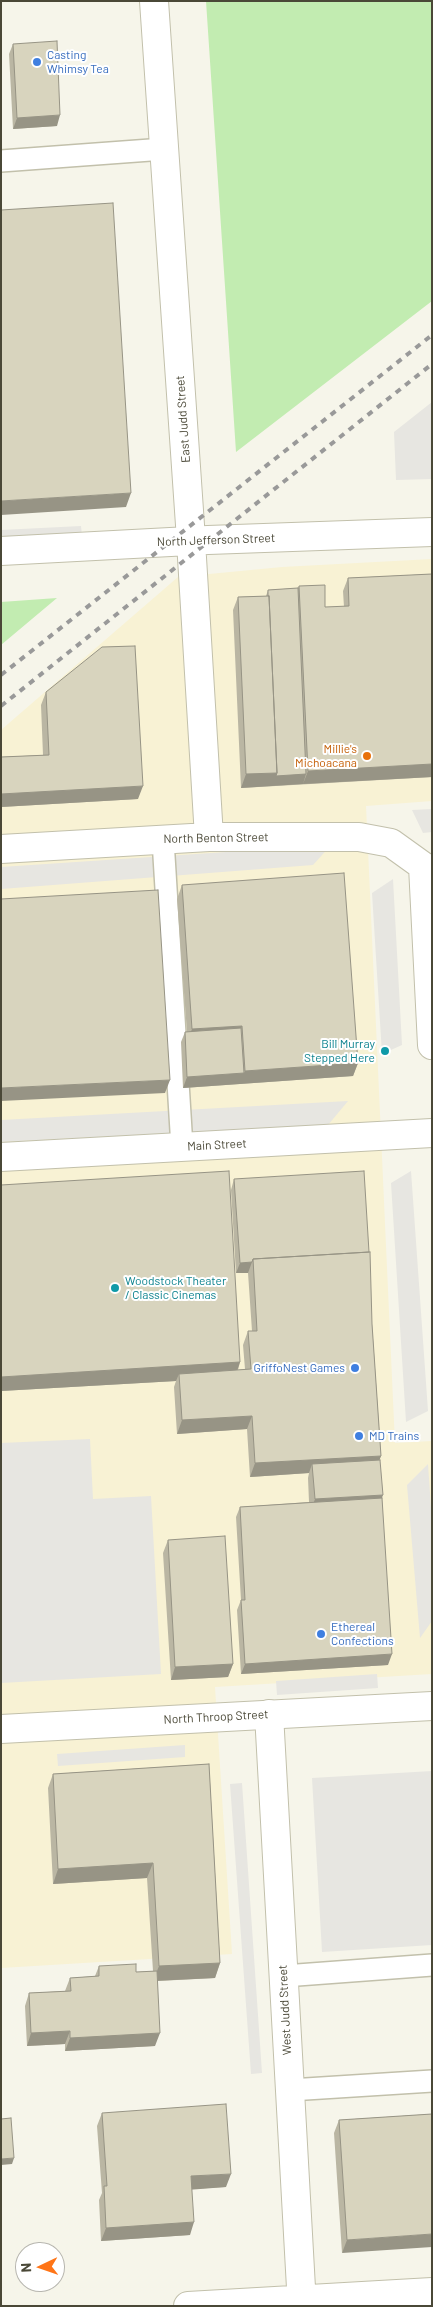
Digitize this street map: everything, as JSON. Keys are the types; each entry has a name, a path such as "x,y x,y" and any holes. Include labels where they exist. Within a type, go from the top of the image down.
{"street":[{"name":"East Judd Street","path":"154,1 209,837"},
{"name":"North Jefferson Street","path":"1,551 191,541 432,532"},
{"name":"North Benton Street","path":"1,849 209,837 359,837 392,843 428,866"},
{"path":"428,866 432,1045"},
{"name":"Main Street","path":"1,1157 432,1133"},
{"name":"North Throop Street","path":"1,1729 432,1706"},
{"name":"West Judd Street","path":"269,1714 302,2303"},
{"path":"188,2306 302,2303 432,2292"}],"lane":[{"path":"1,162 164,149"},
{"path":"162,840 182,1147"},
{"path":"284,1976 432,1965"},
{"path":"290,2090 432,2082"}],"shaded area":[{"path":"432,402 432,479 396,480 394,432"},
{"path":"81,526 82,536 1,541 1,530"},
{"path":"432,559 432,801 366,806 395,1443 432,1441 432,1674 215,1687 232,1954 1,1968 1,730 178,577 282,567"},
{"path":"432,809 432,832 423,833 412,810"},
{"path":"331,845 313,865 1,889 1,867"},
{"path":"393,879 402,1045 382,1054 372,893"},
{"path":"348,1101 328,1125 1,1142 1,1120"},
{"path":"411,1171 428,1411 406,1422 391,1183"},
{"path":"90,1439 93,1499 151,1496 161,1674 1,1683 1,1443"},
{"path":"428,1464 432,1522 432,1621 420,1638 407,1485"},
{"path":"377,1674 378,1688 277,1695 276,1681"},
{"path":"185,1745 185,1757 58,1766 57,1754"},
{"path":"432,1771 432,1945 322,1952 312,1778"},
{"path":"242,1783 262,2073 251,2074 230,1784"}],"green space":[{"path":"206,1 432,1 432,301 236,452"},
{"path":"57,598 1,645 1,602"}],"building":[{"path":"57,41 60,115 17,118 13,44"},
{"path":"113,203 131,493 1,501 1,210"},
{"path":"432,574 432,764 308,771 299,586 325,585 325,607 349,606 348,578"},
{"path":"298,588 306,774 276,776 268,590"},
{"path":"269,596 277,773 246,774 238,597"},
{"path":"135,646 143,786 1,794 1,757 49,755 46,692 102,647"},
{"path":"344,873 358,1063 245,1071 242,1026 192,1029 182,885"},
{"path":"158,890 170,1080 1,1088 1,899"},
{"path":"241,1028 244,1073 187,1077 185,1032"},
{"name":"Woodstock Theater / Classic Cinemas","path":"229,1171 240,1362 1,1377 1,1185"},
{"path":"364,1171 369,1252 253,1259 252,1262 240,1263 234,1179"},
{"path":"370,1252 372,1324 381,1456 255,1463 252,1416 182,1420 179,1374 251,1369 248,1331 257,1331 253,1259"},
{"path":"380,1460 383,1495 315,1499 312,1464"},
{"path":"382,1498 392,1654 245,1664 241,1600 245,1600 240,1507"},
{"path":"225,1536 233,1664 175,1667 168,1540"},
{"path":"209,1764 220,1963 159,1966 153,1863 58,1869 53,1774"},
{"path":"136,1964 136,1972 157,1971 160,2033 70,2038 70,2031 31,2033 29,1993 71,1991 70,1978 99,1976 99,1966"},
{"path":"226,2104 231,2174 191,2176 194,2222 106,2228 104,2186 107,2186 102,2113"},
{"path":"432,2114 432,2234 347,2240 339,2120"},
{"path":"11,2118 14,2158 1,2159 1,2119"}],"railway":[{"path":"1,675 432,335"},
{"path":"1,706 432,364"}],"place":[{"name":"Casting Whimsy Tea","path":"37,62"},
{"name":"Millie's Michoacana","path":"367,756"},
{"name":"Bill Murray Stepped Here","path":"385,1051"},
{"name":"Woodstock Theater / Classic Cinemas","path":"115,1288"},
{"name":"GriffoNest Games","path":"355,1368"},
{"name":"MD Trains","path":"359,1436"},
{"name":"Ethereal Confections","path":"321,1634"}]}
